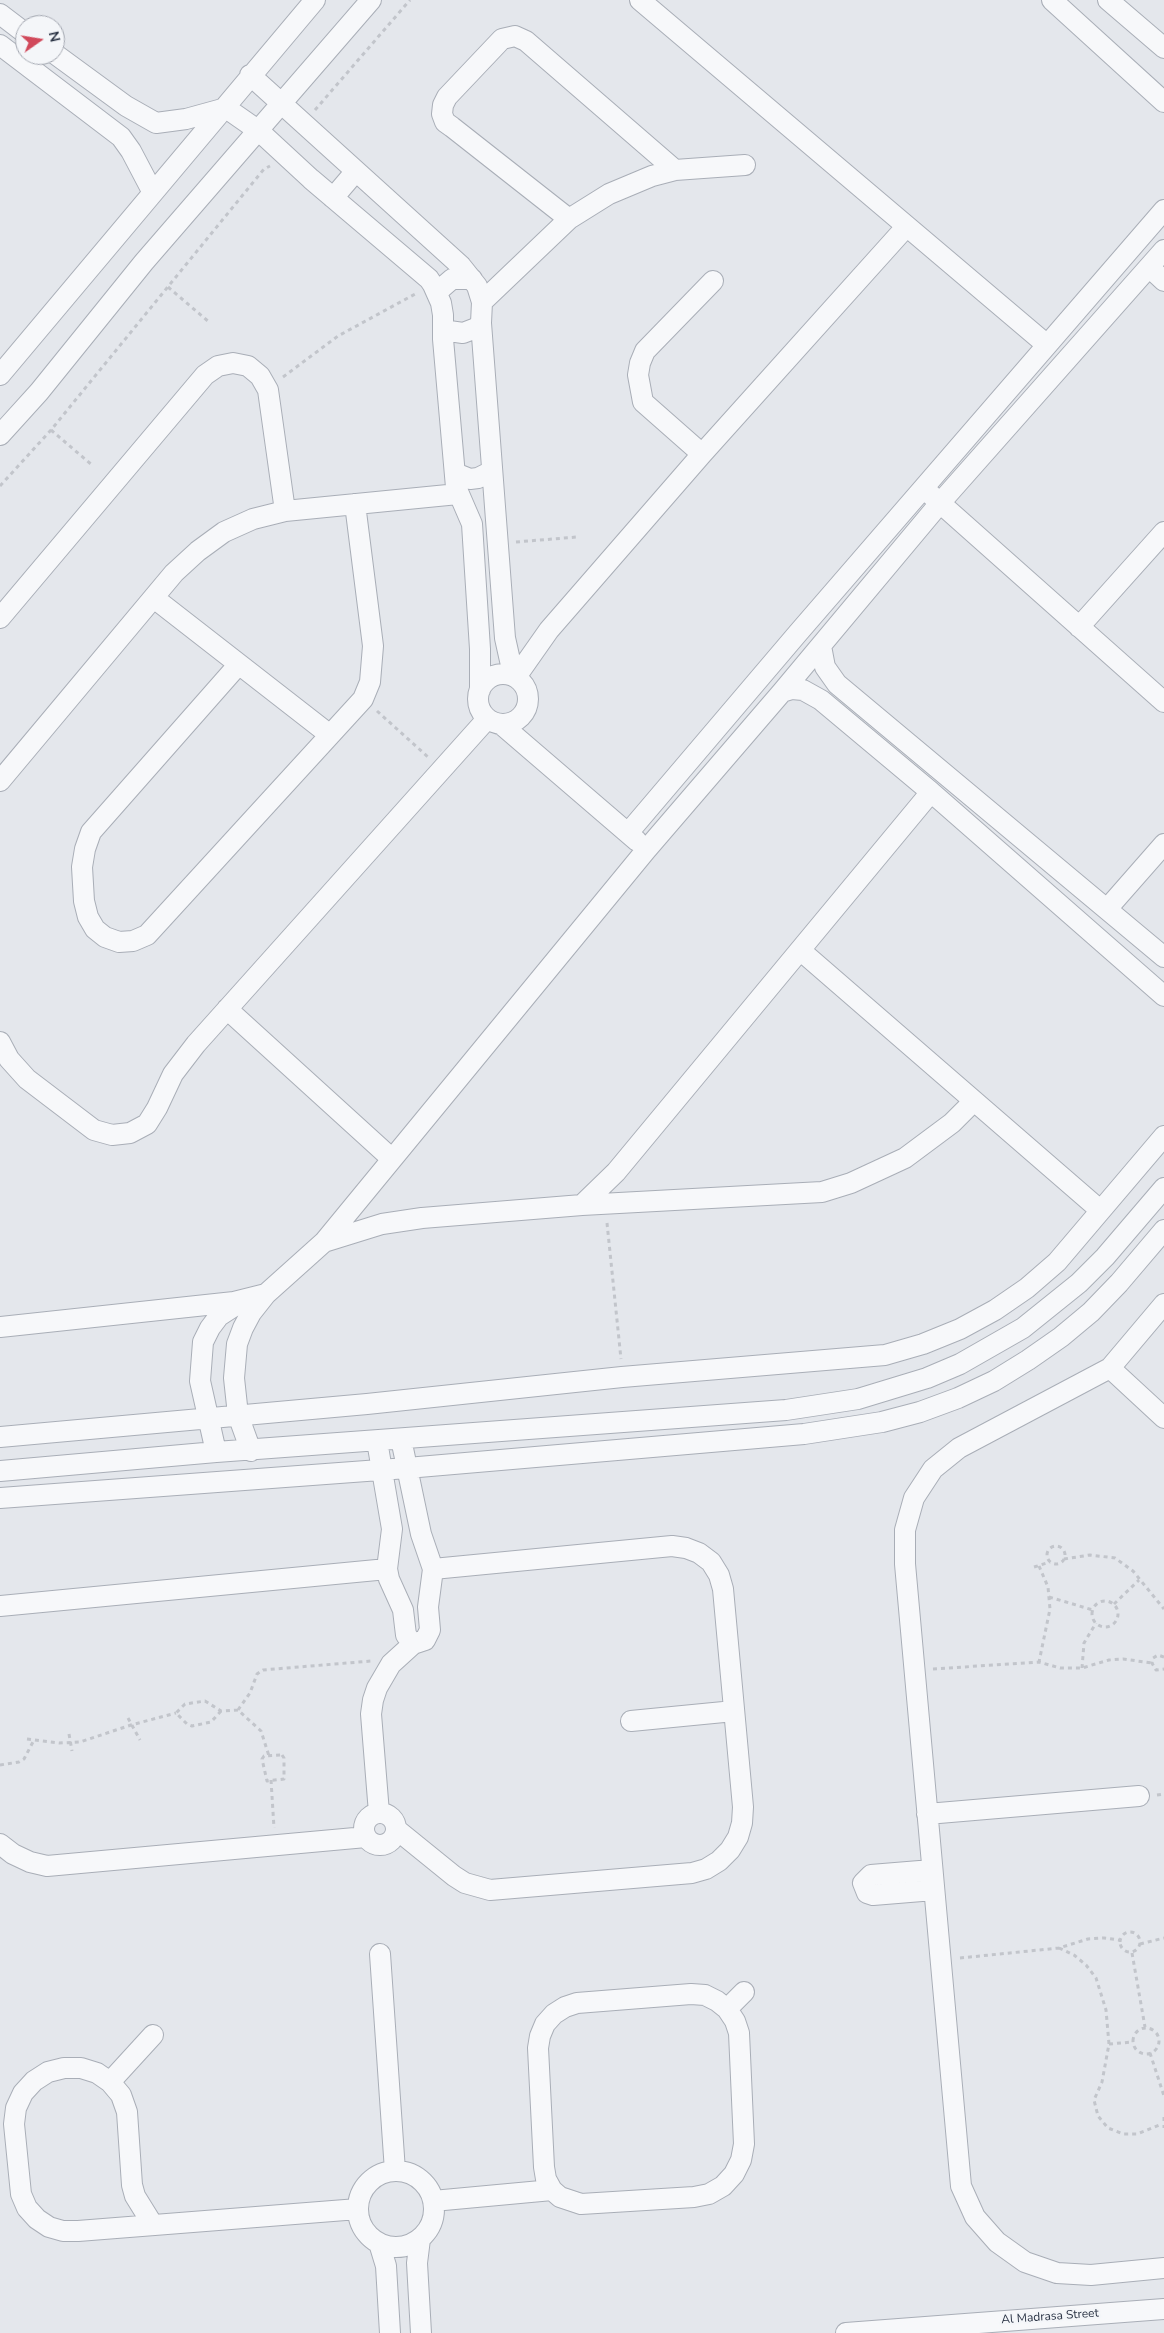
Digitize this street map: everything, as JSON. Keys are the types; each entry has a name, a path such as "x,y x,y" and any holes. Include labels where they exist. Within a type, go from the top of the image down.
{"street":[{"path":"0,375 152,191 226,108 250,75 315,0"},
{"path":"0,435 39,392 144,262 371,0"},
{"path":"640,0 1047,345"},
{"path":"1052,0 1164,102"},
{"path":"1108,0 1164,48"},
{"path":"0,14 15,25"},
{"path":"569,219 445,122 442,114 447,97 502,39 515,36 526,41 675,170"},
{"path":"0,45 120,138 131,151 152,191"},
{"path":"65,61 126,106 156,122 186,119 226,108"},
{"path":"0,1042 9,1059 27,1079 94,1130 112,1135 130,1133 147,1124 184,1058 442,769 495,722 518,720 527,707 527,691 514,676 505,638 481,323 482,302 472,279 461,266 250,75"},
{"path":"226,108 259,131 333,198 429,279 435,288 442,309 458,494 472,524 480,649 479,706 495,722 647,849"},
{"path":"482,302 569,219 609,194 652,176 675,170 745,165"},
{"path":"333,198 356,172"},
{"path":"628,833 798,633 1164,210"},
{"path":"514,676 549,630 702,454 906,227"},
{"path":"251,1450 238,1415 234,1378 237,1344 243,1328 266,1294 324,1242 647,849 819,649 940,503 1164,250"},
{"path":"1149,268 1164,281"},
{"path":"435,288 452,279 472,279"},
{"path":"702,454 643,402 638,375 640,362 645,351 713,281"},
{"path":"443,327 449,331 463,333 476,328 481,323"},
{"path":"0,618 206,375 218,366 233,363 248,366 260,376 268,390 285,511"},
{"path":"455,474 470,479 478,478 492,470"},
{"path":"923,488 1164,702"},
{"path":"0,781 154,598 198,550 224,532 253,519 285,511 458,494"},
{"path":"239,664 91,832 85,849 82,867 84,901 91,923 105,938 119,942 134,941 147,935 363,699 370,682 373,646 355,504"},
{"path":"908,506 926,521"},
{"path":"472,524 479,516 485,514 496,517"},
{"path":"1079,627 1164,532"},
{"path":"154,598 330,735"},
{"path":"798,633 798,641 802,647 809,651 819,649"},
{"path":"819,649 825,667 837,684 1164,957"},
{"path":"480,690 492,677 500,674 514,676"},
{"path":"782,692 792,690 812,694 931,792 1164,996"},
{"path":"582,1205 616,1172 931,792"},
{"path":"1107,909 1164,844"},
{"path":"800,950 973,1102 1100,1210"},
{"path":"226,1009 392,1159"},
{"path":"324,1242 362,1229 402,1220 606,1203 822,1192 851,1183 905,1158 952,1123 973,1102"},
{"path":"0,1437 367,1404 622,1377 885,1355 923,1344 960,1329 995,1310 1027,1288 1057,1262 1164,1136"},
{"path":"0,1471 216,1452 786,1410 858,1399 893,1390 960,1364 1023,1328 1052,1306 1092,1270 1164,1188"},
{"path":"0,1498 382,1470 804,1434 882,1422 920,1412 994,1381 1060,1337 1091,1312 1119,1283 1164,1230"},
{"path":"216,1452 200,1381 203,1342 219,1316 231,1306 266,1294"},
{"path":"0,1326 246,1300"},
{"path":"1164,1304 1110,1368 959,1448 933,1470 914,1498 905,1530 905,1564 960,2186 975,2217 997,2242 1025,2262 1057,2273 1091,2275 1164,2268"},
{"path":"1110,1368 1164,1418"},
{"path":"379,1813 371,1714 377,1688 391,1664 413,1644 420,1644 429,1635 430,1624 428,1607 433,1569 421,1534 401,1439"},
{"path":"377,1441 392,1529 388,1569 389,1579 403,1610 406,1635 413,1644"},
{"path":"396,1829 393,1839 384,1844 374,1844 366,1837 364,1826 374,1814 379,1813 391,1818 396,1829 454,1876 465,1883 490,1890 692,1873 706,1869 719,1861 730,1850 738,1837 742,1823 743,1807 723,1589 719,1574 700,1553 672,1546 433,1569"},
{"path":"0,1606 388,1569"},
{"path":"630,1721 734,1711"},
{"path":"927,1814 1139,1796"},
{"path":"0,1844 13,1854 30,1862 47,1866 366,1837"},
{"path":"380,1954 395,2171"},
{"path":"727,2009 744,1992"},
{"path":"691,1994 704,1995 717,2001 727,2009 735,2021 739,2034 744,2144 738,2167 723,2186 709,2194 694,2198 582,2204 560,2197 552,2190 546,2179 544,2167 538,2048 545,2024 554,2014 565,2007 577,2003 691,1994"},
{"path":"110,2082 153,2035"},
{"path":"153,2225 140,2206 132,2185 127,2112 121,2095 110,2082 96,2073 81,2068 64,2068 48,2072 34,2081 23,2093 16,2108 14,2124 21,2194 27,2208 37,2219 49,2227 63,2231 153,2225 358,2209"},
{"path":"420,2239 400,2247 379,2243 366,2232 358,2209 360,2197 365,2186 373,2178 383,2173 395,2171 415,2176 424,2182 430,2191 433,2201 432,2222 420,2239 417,2263 421,2333"},
{"path":"433,2201 552,2190"},
{"path":"379,2243 386,2266 390,2333"},
{"name":"Al Madrasa Street","path":"846,2333 993,2327 1164,2309"}],"path":[{"path":"304,124 410,0"},
{"path":"0,486 51,430 264,169 270,166 276,169"},
{"path":"168,287 209,322"},
{"path":"407,287 415,294"},
{"path":"268,390 338,336 415,294 435,288"},
{"path":"51,430 92,465"},
{"path":"498,543 577,537"},
{"path":"363,699 442,769"},
{"path":"606,1203 622,1377"},
{"path":"1050,1562 1047,1557 1048,1551 1052,1547 1062,1548 1065,1554 1064,1559"},
{"path":"1034,1567 1050,1562 1060,1563 1064,1559 1090,1555 1115,1558 1125,1564 1164,1610"},
{"path":"1039,1566 1049,1597 1050,1609 1040,1662"},
{"path":"1114,1604 1139,1580"},
{"path":"1049,1597 1093,1610"},
{"path":"1102,1601 1114,1604 1118,1611 1117,1619 1112,1625 1104,1627 1096,1623 1093,1617 1093,1610 1096,1604 1102,1601"},
{"path":"1082,1668 1084,1643 1096,1623"},
{"path":"1164,1655 1158,1655 1153,1658 1152,1663 1156,1670 1164,1669"},
{"path":"914,1670 1040,1662 1060,1668 1082,1668 1109,1660 1138,1660 1152,1663"},
{"path":"238,1710 250,1693 257,1674 262,1670 363,1661 391,1664"},
{"path":"27,1739 70,1743 93,1740 131,1724 176,1713 185,1704 205,1702 221,1711 238,1710 261,1731 269,1756"},
{"path":"176,1713 187,1724 192,1726 211,1722 221,1711"},
{"path":"128,1718 140,1740"},
{"path":"69,1734 72,1751"},
{"path":"0,1765 24,1760 34,1740"},
{"path":"282,1755 286,1776 284,1779 271,1780 265,1779 262,1759 269,1756 282,1755"},
{"path":"271,1780 275,1846"},
{"path":"1128,1932 1135,1933 1140,1938 1140,1944 1138,1950 1132,1953 1125,1952 1120,1947 1119,1940 1122,1934 1128,1932"},
{"path":"940,1960 1059,1948 1088,1939 1104,1938 1119,1940"},
{"path":"1140,1944 1164,1938"},
{"path":"1059,1948 1080,1960 1096,1978 1106,2010 1110,2044 1102,2082 1094,2100 1098,2116 1108,2128 1123,2134 1137,2134 1163,2126 1164,2117"},
{"path":"1132,1953 1145,2027"},
{"path":"1145,2027 1153,2029 1158,2035 1159,2042 1158,2047 1150,2053 1143,2053 1136,2049 1133,2042 1134,2035 1138,2030 1145,2027"},
{"path":"1110,2044 1133,2042"},
{"path":"1159,2042 1164,2042"},
{"path":"1150,2053 1164,2096"}]}
